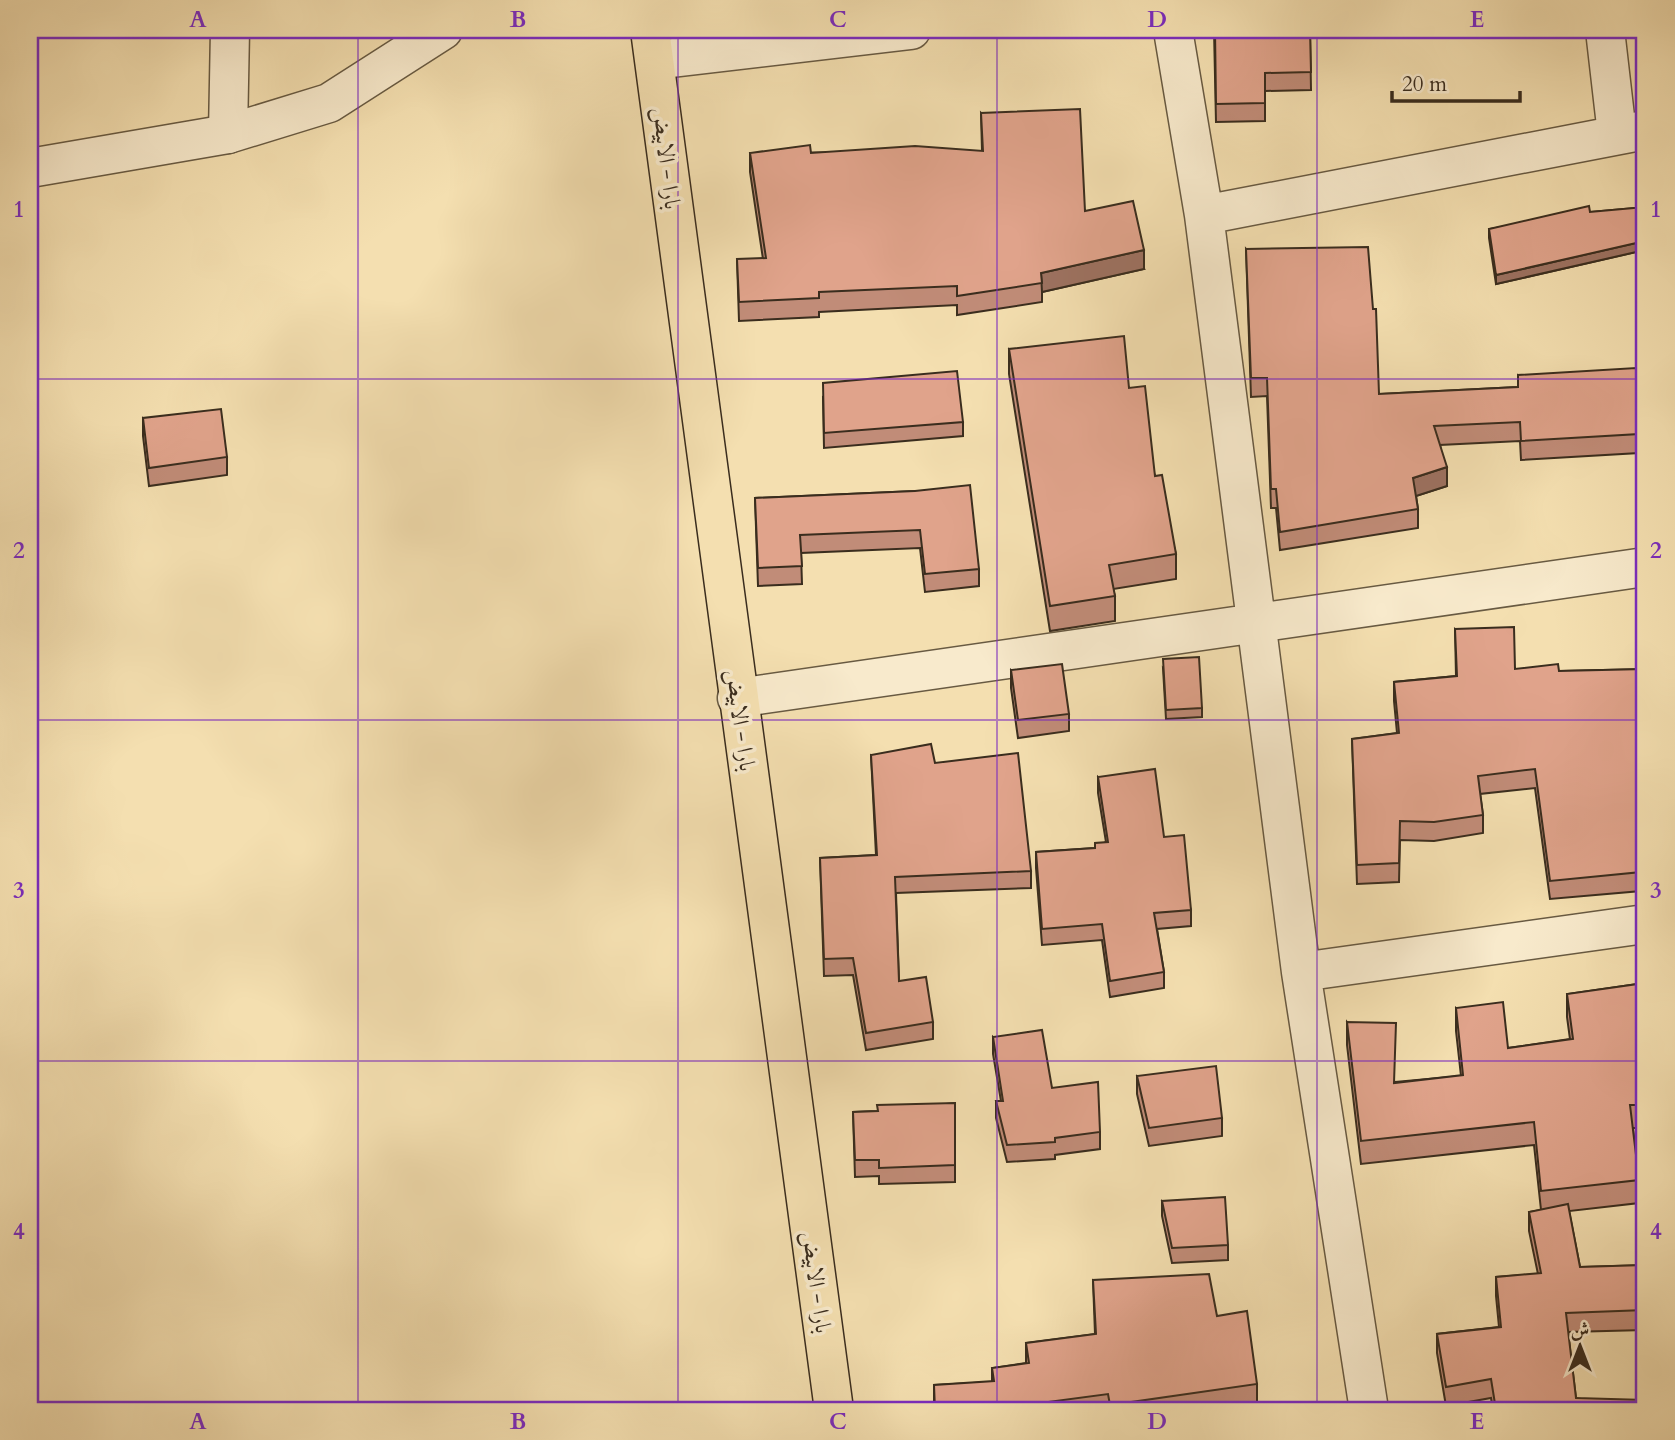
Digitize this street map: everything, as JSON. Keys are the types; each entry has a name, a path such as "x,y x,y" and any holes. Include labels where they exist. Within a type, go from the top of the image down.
{"main road":[{"name":"بارا - الابيض","path":"652,45 834,1410"}],"street":[{"path":"228,134 230,30"},
{"path":"30,168 228,134 329,103 443,30"},
{"path":"652,45 911,30"},
{"path":"1173,30 1204,215 1301,972 1369,1410"},
{"path":"1204,215 1631,132 1605,30"},
{"path":"737,698 1258,625 1645,567"},
{"path":"1301,972 1645,925"}],"building":[{"path":"1215,30 1310,30 1311,72 1265,73 1265,103 1216,104"},
{"path":"1080,109 1085,211 1133,201 1144,250 1041,273 1042,283 957,296 957,286 819,292 819,298 739,302 737,259 766,258 750,153 810,145 811,153 915,146 983,151 981,113"},
{"path":"1589,206 1590,212 1645,207 1645,241 1496,275 1489,229"},
{"path":"1368,247 1373,309 1376,309 1379,394 1518,387 1518,375 1636,368 1639,434 1521,441 1520,422 1434,426 1447,467 1413,478 1418,509 1280,532 1276,489 1271,489 1267,378 1251,378 1246,249"},
{"path":"1638,262 1645,263 1645,334 1641,334"},
{"path":"1124,336 1129,388 1145,386 1155,476 1162,475 1176,554 1109,565 1115,596 1050,606 1009,349"},
{"path":"957,371 963,422 824,433 823,383"},
{"path":"221,409 227,457 149,468 143,418"},
{"path":"970,485 979,569 925,574 920,530 800,535 802,566 758,568 755,498 915,491"},
{"path":"1514,627 1515,669 1558,664 1559,671 1645,669 1645,828 1637,828 1641,872 1550,881 1535,769 1478,776 1483,815 1434,822 1400,821 1399,863 1357,865 1352,739 1399,733 1394,682 1457,676 1455,629"},
{"path":"1199,657 1202,708 1166,710 1163,659"},
{"path":"1062,664 1069,714 1018,720 1011,670"},
{"path":"931,744 935,763 1018,753 1031,871 895,877 899,981 926,977 933,1022 866,1033 853,958 824,959 820,858 877,855 871,755"},
{"path":"1155,769 1164,837 1184,835 1191,910 1154,913 1164,972 1110,981 1102,924 1042,929 1036,852 1095,848 1095,843 1108,842 1098,777"},
{"path":"1645,983 1645,1105 1630,1105 1639,1180 1541,1191 1534,1122 1361,1141 1347,1022 1396,1023 1394,1083 1463,1075 1456,1008 1503,1002 1508,1048 1573,1039 1567,994"},
{"path":"1042,1030 1052,1088 1098,1082 1100,1132 1055,1138 1055,1142 1007,1145 996,1101 1003,1101 993,1037"},
{"path":"1216,1066 1222,1118 1149,1128 1137,1076"},
{"path":"955,1103 955,1165 879,1168 879,1160 855,1160 853,1112 878,1111 877,1105"},
{"path":"1225,1197 1228,1245 1172,1248 1162,1201"},
{"path":"1568,1204 1580,1267 1645,1265 1645,1310 1566,1313 1576,1398 1645,1400 1645,1410 1496,1410 1491,1379 1446,1387 1437,1334 1501,1327 1496,1277 1541,1273 1529,1212"},
{"path":"1209,1274 1217,1316 1247,1311 1257,1384 1110,1405 1108,1394 1003,1410 935,1410 934,1385 994,1381 992,1368 1029,1363 1026,1343 1096,1334 1093,1280"}]}
